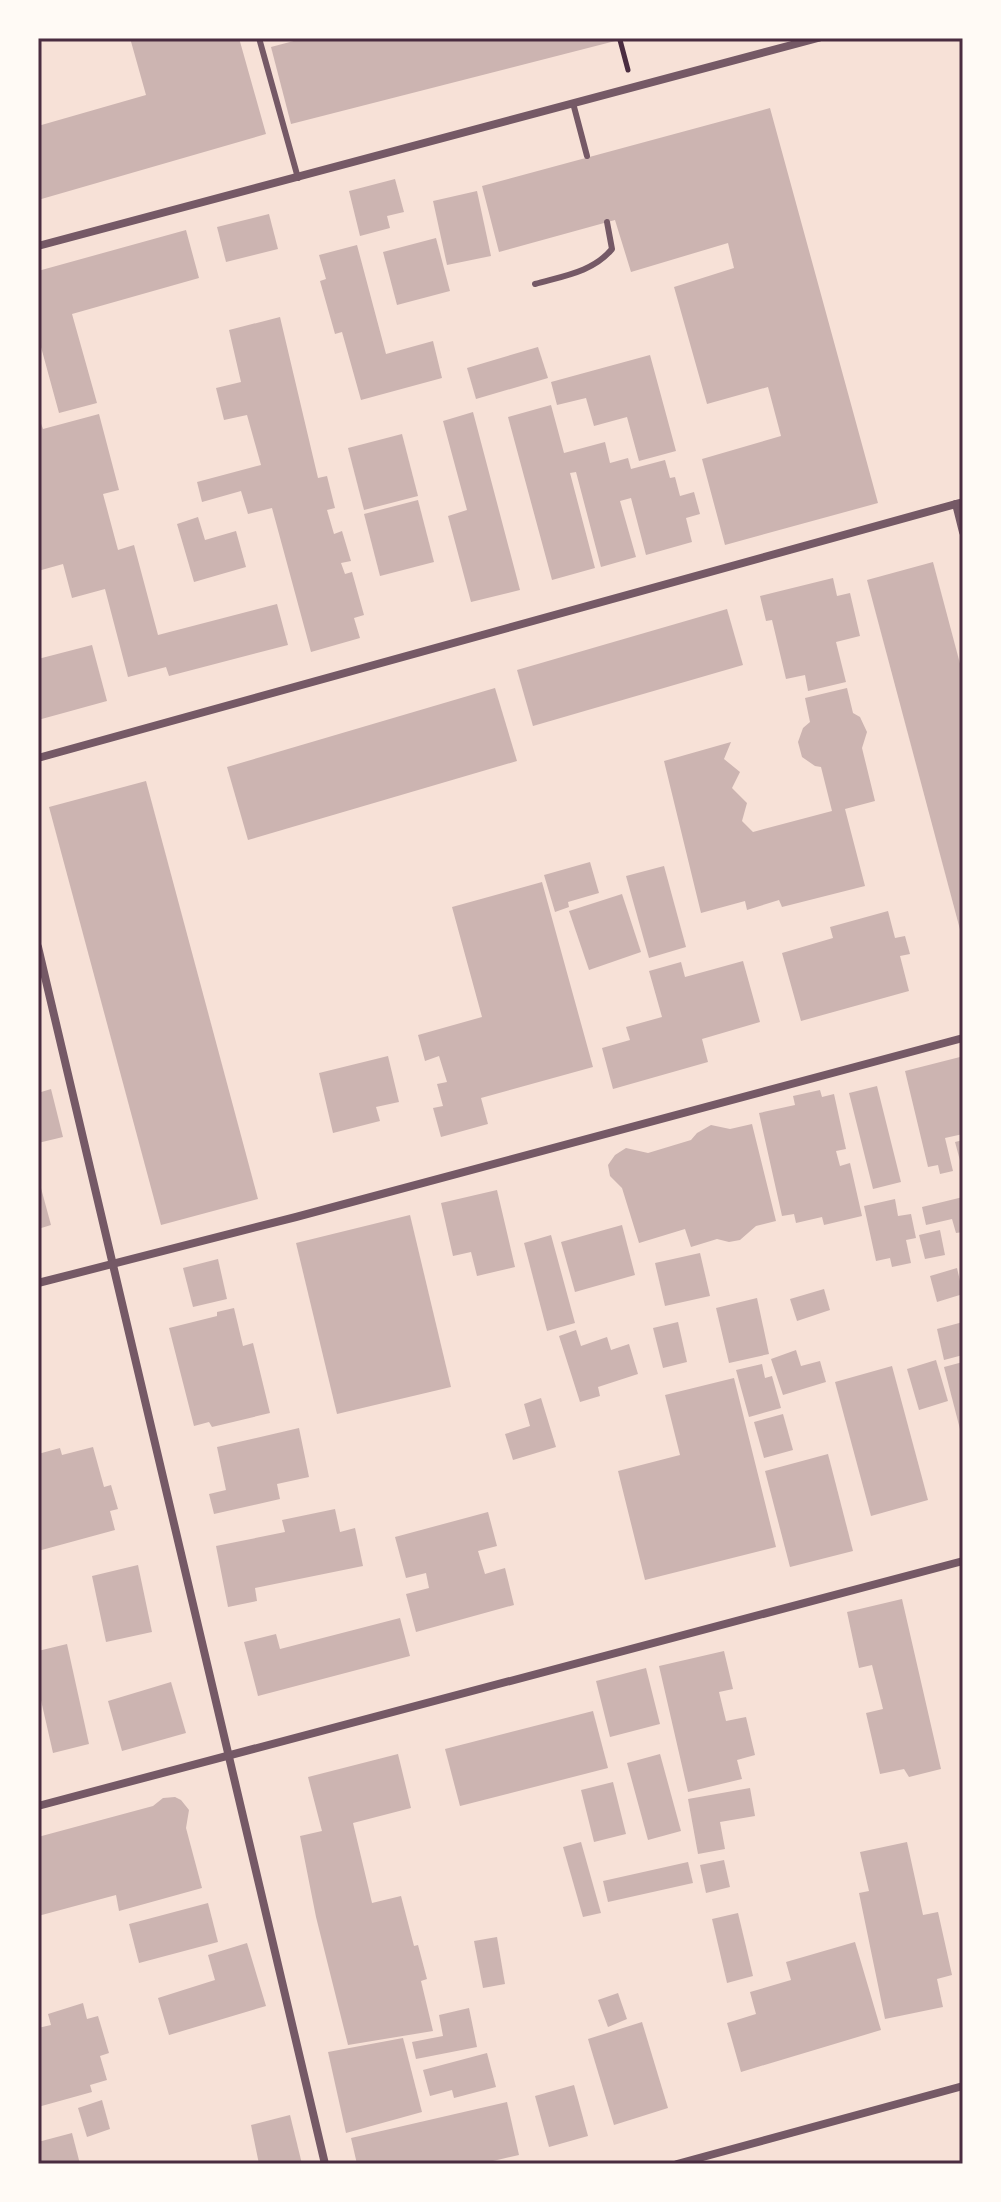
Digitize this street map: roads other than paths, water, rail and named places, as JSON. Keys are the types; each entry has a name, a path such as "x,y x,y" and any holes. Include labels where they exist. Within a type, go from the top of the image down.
{"street":[{"path":"38,246 818,38"},
{"path":"38,758 959,503 963,532"},
{"path":"38,947 325,2164"},
{"path":"38,1283 963,1038"},
{"path":"38,1806 963,1561"},
{"path":"677,2164 963,2086"}],"lane":[{"path":"259,38 298,178"},
{"path":"573,103 587,156"},
{"path":"535,284 587,269 602,261 612,249 607,222"}]}
